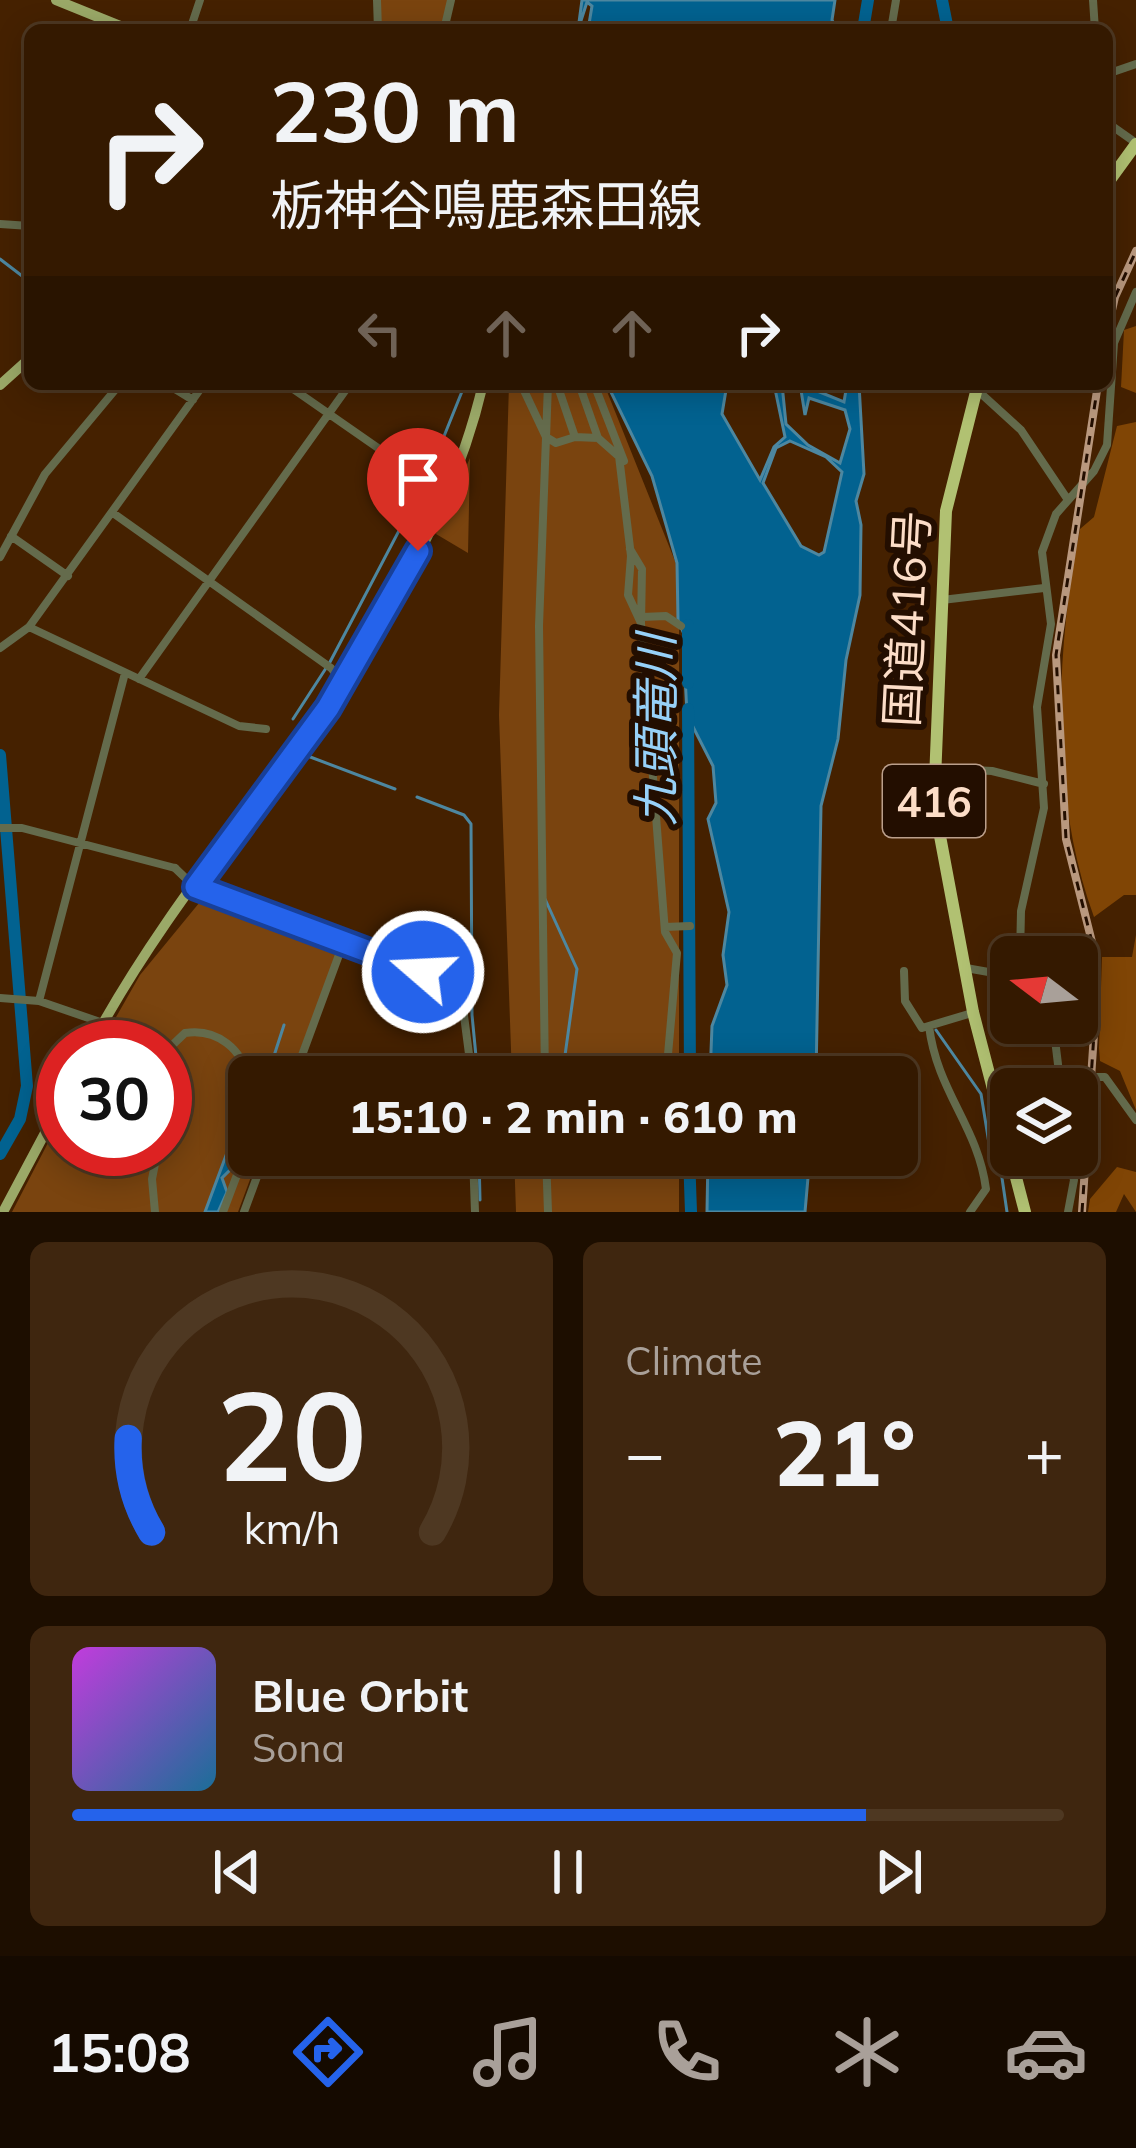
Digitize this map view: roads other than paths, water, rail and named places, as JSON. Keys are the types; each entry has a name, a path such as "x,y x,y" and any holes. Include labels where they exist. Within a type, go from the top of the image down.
{"highway":[{"path":"1113,176 1136,144"},
{"name":"国道416号","path":"976,390 949,491 934,768 937,829 973,1012 1025,1212"}],"main road":[{"path":"56,0 115,24"},
{"path":"0,385 24,363"},
{"path":"105,1020 132,973 199,891 328,708 440,512 463,458 481,390"},
{"path":"3,1212 36,1150"}],"street":[{"path":"1113,373 1114,343 1136,292"},
{"path":"0,557 45,474 115,390"},
{"path":"177,390 193,400"},
{"path":"0,649 29,627 200,390"},
{"path":"294,390 437,489 440,512"},
{"path":"139,679 346,390"},
{"path":"524,390 545,437 556,443 575,437 598,438"},
{"path":"544,1056 539,626 545,437 552,390"},
{"path":"555,390 575,437"},
{"path":"581,390 598,438 624,461 596,390"},
{"path":"980,390 1021,430 1068,500"},
{"path":"1021,936 1022,910 1044,818 1037,706 1051,624 1044,588 1044,541 1068,500 1094,471 1111,433 1112,390"},
{"path":"619,457 630,549 628,596 641,620 665,927 676,953 668,1056"},
{"path":"112,513 337,674 323,701 328,708"},
{"path":"11,536 68,576"},
{"path":"942,600 1044,588"},
{"path":"641,620 666,616 681,626"},
{"path":"29,627 239,726 266,729"},
{"path":"39,1001 125,673"},
{"path":"934,768 992,771 1044,784"},
{"path":"5,827 175,868 199,891 460,985 469,1056"},
{"path":"665,927 690,926"},
{"path":"302,1056 344,944"},
{"path":"964,968 990,972"},
{"path":"904,971 905,1000 922,1028 973,1012"},
{"path":"4,998 39,1001 97,1020"},
{"path":"929,1026 934,1065 982,1158 986,1189 970,1212"},
{"path":"192,1034 215,1035 238,1056"},
{"path":"1098,1076 1105,1076 1136,1120"},
{"path":"153,1176 155,1212"},
{"path":"223,1212 237,1176"},
{"path":"244,1212 258,1176"},
{"path":"473,1176 475,1212"},
{"path":"547,1176 548,1212"},
{"path":"1068,1212 1073,1176"}],"water":[{"path":"582,0 835,0 834,24 589,24 592,6 587,2 579,24"},
{"path":"610,390 726,390 722,414 760,480 774,447 785,437 775,390 783,390 786,424 808,445 840,463 850,429 845,410 809,398 805,415 801,390 815,390 844,402 846,390 859,390 864,474 856,501 861,525 860,595 846,660 838,739 821,806 816,1056 711,1056 712,1026 727,985 723,955 729,912 708,819 716,803 713,766 687,715 685,675 692,653 678,620 677,563 652,476","holes":["790,441 826,457 842,472 824,552 819,555 801,546 763,483 776,448"]},
{"path":"228,1150 228,1172 222,1178 227,1192 218,1212 205,1212"},
{"path":"708,1176 808,1176 805,1212 707,1212"}],"waterway":[{"path":"864,24 868,0"},
{"path":"942,0 947,24"},
{"path":"0,259 24,277"},
{"path":"428,476 463,390"},
{"path":"293,719 330,662 423,485"},
{"name":"九頭竜川","path":"688,625 688,683"},
{"name":"九頭竜川","path":"688,709 690,1056"},
{"path":"0,755 27,1086 20,1119 0,1154"},
{"path":"305,755 395,789"},
{"path":"417,797 464,815 471,824 476,1056"},
{"path":"545,899 577,969 565,1056"},
{"path":"274,1056 284,1025"},
{"path":"936,1030 981,1094 990,1150"},
{"path":"479,1176 480,1200"},
{"name":"九頭竜川","path":"690,1176 691,1212"},
{"path":"1002,1176 1007,1212"}],"railway":[{"path":"1113,306 1136,251"},
{"path":"1082,1212 1097,989 1093,946 1066,839 1056,655 1097,390"}]}
